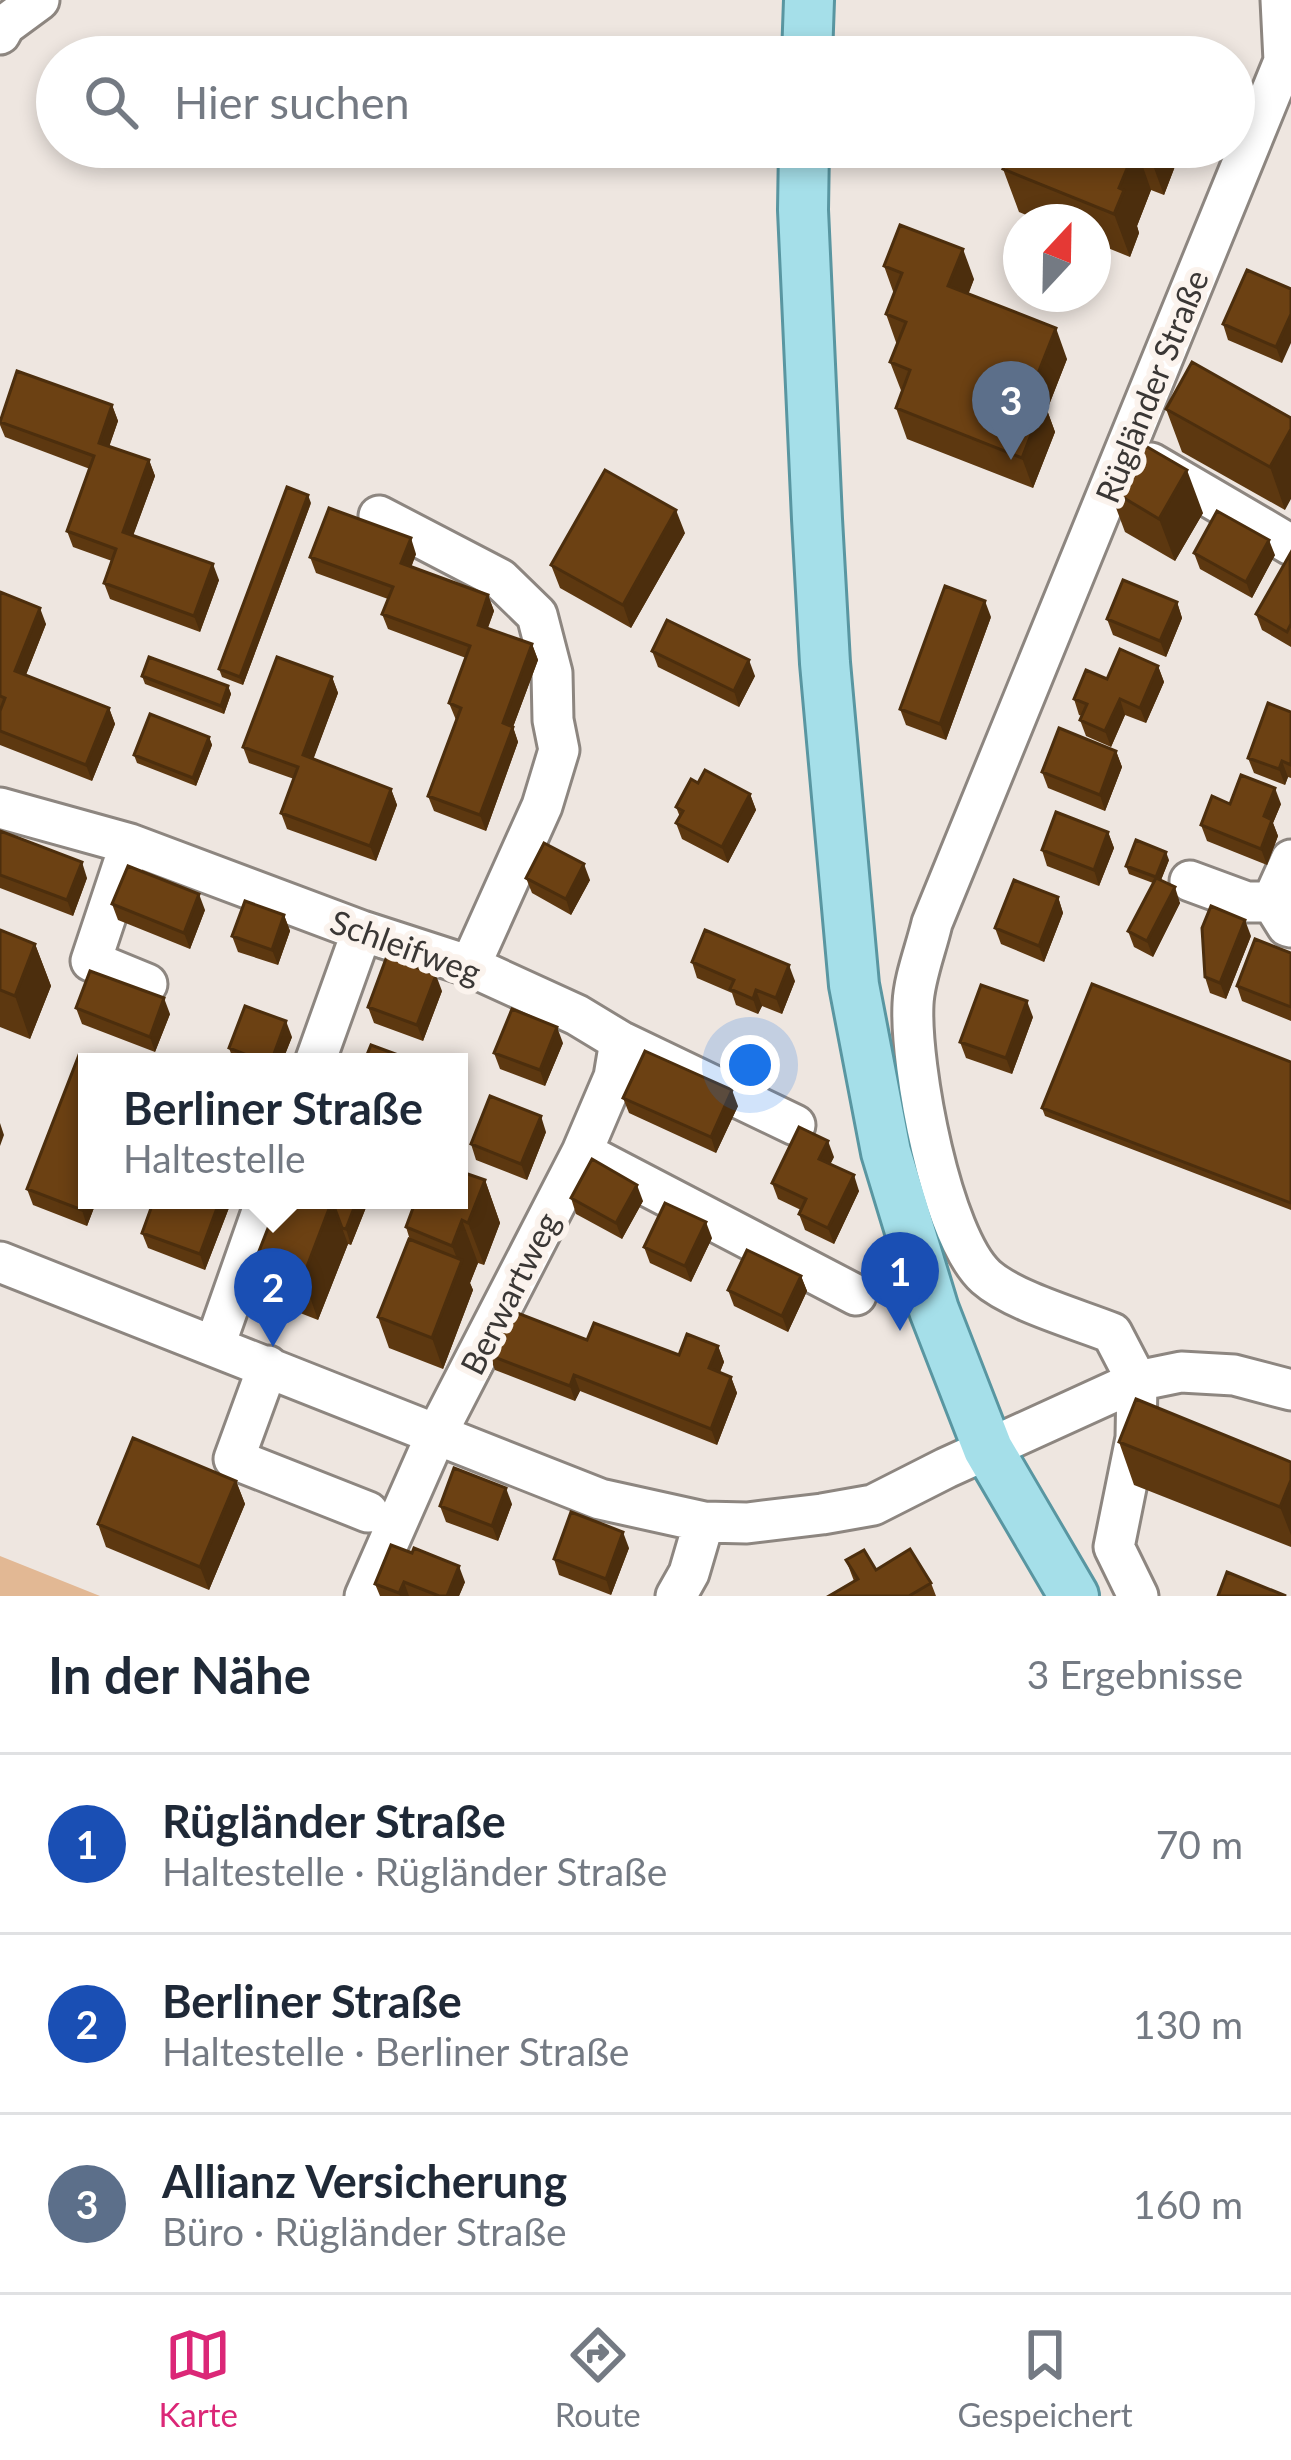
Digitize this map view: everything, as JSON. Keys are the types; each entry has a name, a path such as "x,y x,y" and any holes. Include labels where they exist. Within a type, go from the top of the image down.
{"main road":[{"path":"808,36 809,0"},
{"path":"803,168 821,602 854,986 886,1152 934,1310 988,1449 1074,1596"}],"street":[{"path":"2,26 39,0"},
{"path":"1281,0 1287,63"},
{"name":"Rügländer Straße","path":"1255,139 1287,63"},
{"name":"Rügländer Straße","path":"1136,1381 1112,1333 1001,1289 966,1253 934,1162 917,1077 913,1002 932,923 1243,168"},
{"path":"1163,356 1200,377"},
{"path":"1126,448 1291,545"},
{"path":"379,516 500,579 537,615 552,673 553,720 560,750 542,806 470,966"},
{"name":"Schleifweg","path":"0,808 130,844 470,966 795,1125"},
{"path":"130,844 91,961 147,984"},
{"path":"1190,881 1281,914 1291,860"},
{"path":"319,1053 362,931"},
{"name":"Berwartweg","path":"365,1596 436,1435 582,1152 614,1077 620,1041"},
{"path":"582,1152 856,1295"},
{"path":"215,1345 263,1209"},
{"path":"0,1262 600,1498 704,1522 747,1523 873,1505 1136,1381 1181,1372 1234,1375 1291,1390"},
{"path":"268,1366 234,1459 368,1512"},
{"path":"1136,1381 1136,1438 1114,1547 1138,1596"},
{"path":"676,1596 689,1573 704,1522"}],"shaded area":[{"path":"0,1556 100,1596 0,1596"}],"building":[{"path":"1127,168 1114,214 1111,204 1089,204 1003,169"},
{"path":"900,225 963,249 948,286 1003,307 1003,312 1056,328 1029,396 1044,401 1022,458 896,408 910,370 890,362 906,322 886,314 902,273 884,266"},
{"path":"1247,270 1291,289 1291,314 1276,347 1223,324"},
{"path":"1192,362 1291,418 1291,429 1270,467 1166,409"},
{"path":"17,371 112,405 99,443 149,460 123,532 213,564 194,616 104,583 116,549 67,531 94,456 0,422"},
{"path":"1137,441 1187,470 1159,519 1109,489"},
{"path":"605,470 676,510 623,605 551,565"},
{"path":"287,487 308,495 240,677 219,669"},
{"path":"329,508 411,538 401,563 488,595 478,625 532,644 503,723 513,727 480,815 428,796 461,708 449,703 470,646 382,614 393,587 310,557"},
{"path":"1217,511 1269,540 1246,582 1194,553"},
{"path":"1290,554 1291,624 1287,632 1256,614"},
{"path":"1123,580 1177,602 1160,641 1107,619"},
{"path":"945,586 985,601 940,724 900,709"},
{"path":"0,592 40,608 15,671 109,708 86,765 0,731 5,698 0,696"},
{"path":"667,620 749,660 734,691 652,651"},
{"path":"1120,649 1158,666 1140,708 1120,699 1105,731 1080,720 1087,704 1074,699 1086,670 1107,679"},
{"path":"149,657 228,686 221,706 142,676"},
{"path":"277,657 332,677 303,755 391,789 370,846 281,813 298,767 243,747"},
{"path":"1268,703 1291,712 1291,765 1282,761 1279,769 1248,758"},
{"path":"150,714 209,737 193,778 134,755"},
{"path":"1059,728 1116,751 1100,795 1042,772"},
{"path":"705,770 750,794 722,847 676,823 683,811 676,807 691,779 698,783"},
{"path":"1241,775 1275,788 1264,816 1272,820 1261,849 1201,825 1212,796 1230,804"},
{"path":"1056,812 1108,832 1094,870 1042,850"},
{"path":"0,831 82,862 67,900 0,875"},
{"path":"1136,840 1166,852 1156,877 1126,866"},
{"path":"544,843 584,864 566,899 526,878"},
{"path":"128,866 199,894 184,933 112,904"},
{"path":"1156,878 1175,887 1147,941 1128,931"},
{"path":"1014,880 1058,897 1039,946 995,928"},
{"path":"245,901 284,915 272,950 232,936"},
{"path":"1211,906 1245,920 1220,983 1205,977 1202,928"},
{"path":"0,930 35,944 15,996 0,990"},
{"path":"705,930 789,965 776,998 756,990 753,999 730,989 734,980 692,962"},
{"path":"1255,939 1291,953 1291,1007 1237,986"},
{"path":"387,956 436,975 417,1025 368,1007"},
{"path":"90,971 164,998 150,1037 76,1008"},
{"path":"1092,984 1291,1062 1291,1203 1042,1108"},
{"path":"981,985 1027,1001 1006,1058 960,1042"},
{"path":"245,1006 286,1021 274,1053 229,1048"},
{"path":"512,1009 557,1027 540,1070 494,1053"},
{"path":"371,1045 393,1053 368,1053"},
{"path":"645,1051 732,1090 711,1137 623,1098"},
{"path":"78,1058 78,1208 27,1189"},
{"path":"490,1096 541,1116 521,1164 471,1144"},
{"path":"799,1127 828,1141 819,1159 854,1175 828,1228 799,1214 806,1199 772,1183"},
{"path":"592,1159 637,1185 616,1223 571,1198"},
{"path":"468,1174 485,1180 468,1223 462,1220 452,1246 406,1227 413,1209 468,1209"},
{"path":"665,1203 706,1222 685,1266 644,1247"},
{"path":"151,1209 217,1209 200,1254 142,1233"},
{"path":"275,1209 329,1209 303,1277 256,1259"},
{"path":"335,1209 354,1209 346,1229"},
{"path":"409,1239 462,1260 432,1338 378,1317"},
{"path":"747,1250 801,1276 782,1316 728,1290"},
{"path":"507,1309 587,1340 594,1323 679,1355 687,1334 718,1346 709,1368 731,1377 711,1429 574,1375 570,1386 489,1355"},
{"path":"1136,1399 1291,1462 1291,1480 1280,1507 1119,1442"},
{"path":"133,1438 236,1481 200,1567 98,1524"},
{"path":"454,1468 506,1488 492,1526 440,1506"},
{"path":"571,1512 623,1532 606,1579 554,1559"},
{"path":"391,1545 412,1553 414,1548 459,1566 447,1596 404,1582 399,1593 375,1584"},
{"path":"910,1549 931,1583 909,1596 829,1596 858,1579 846,1560 864,1550 876,1570"},
{"path":"1227,1572 1286,1596 1218,1596"}],"place":[{"name":"Allianz Versicherung","path":"1011,460"},
{"name":"Rügländer Straße","path":"900,1331"},
{"name":"Berliner Straße","path":"273,1347"}]}
